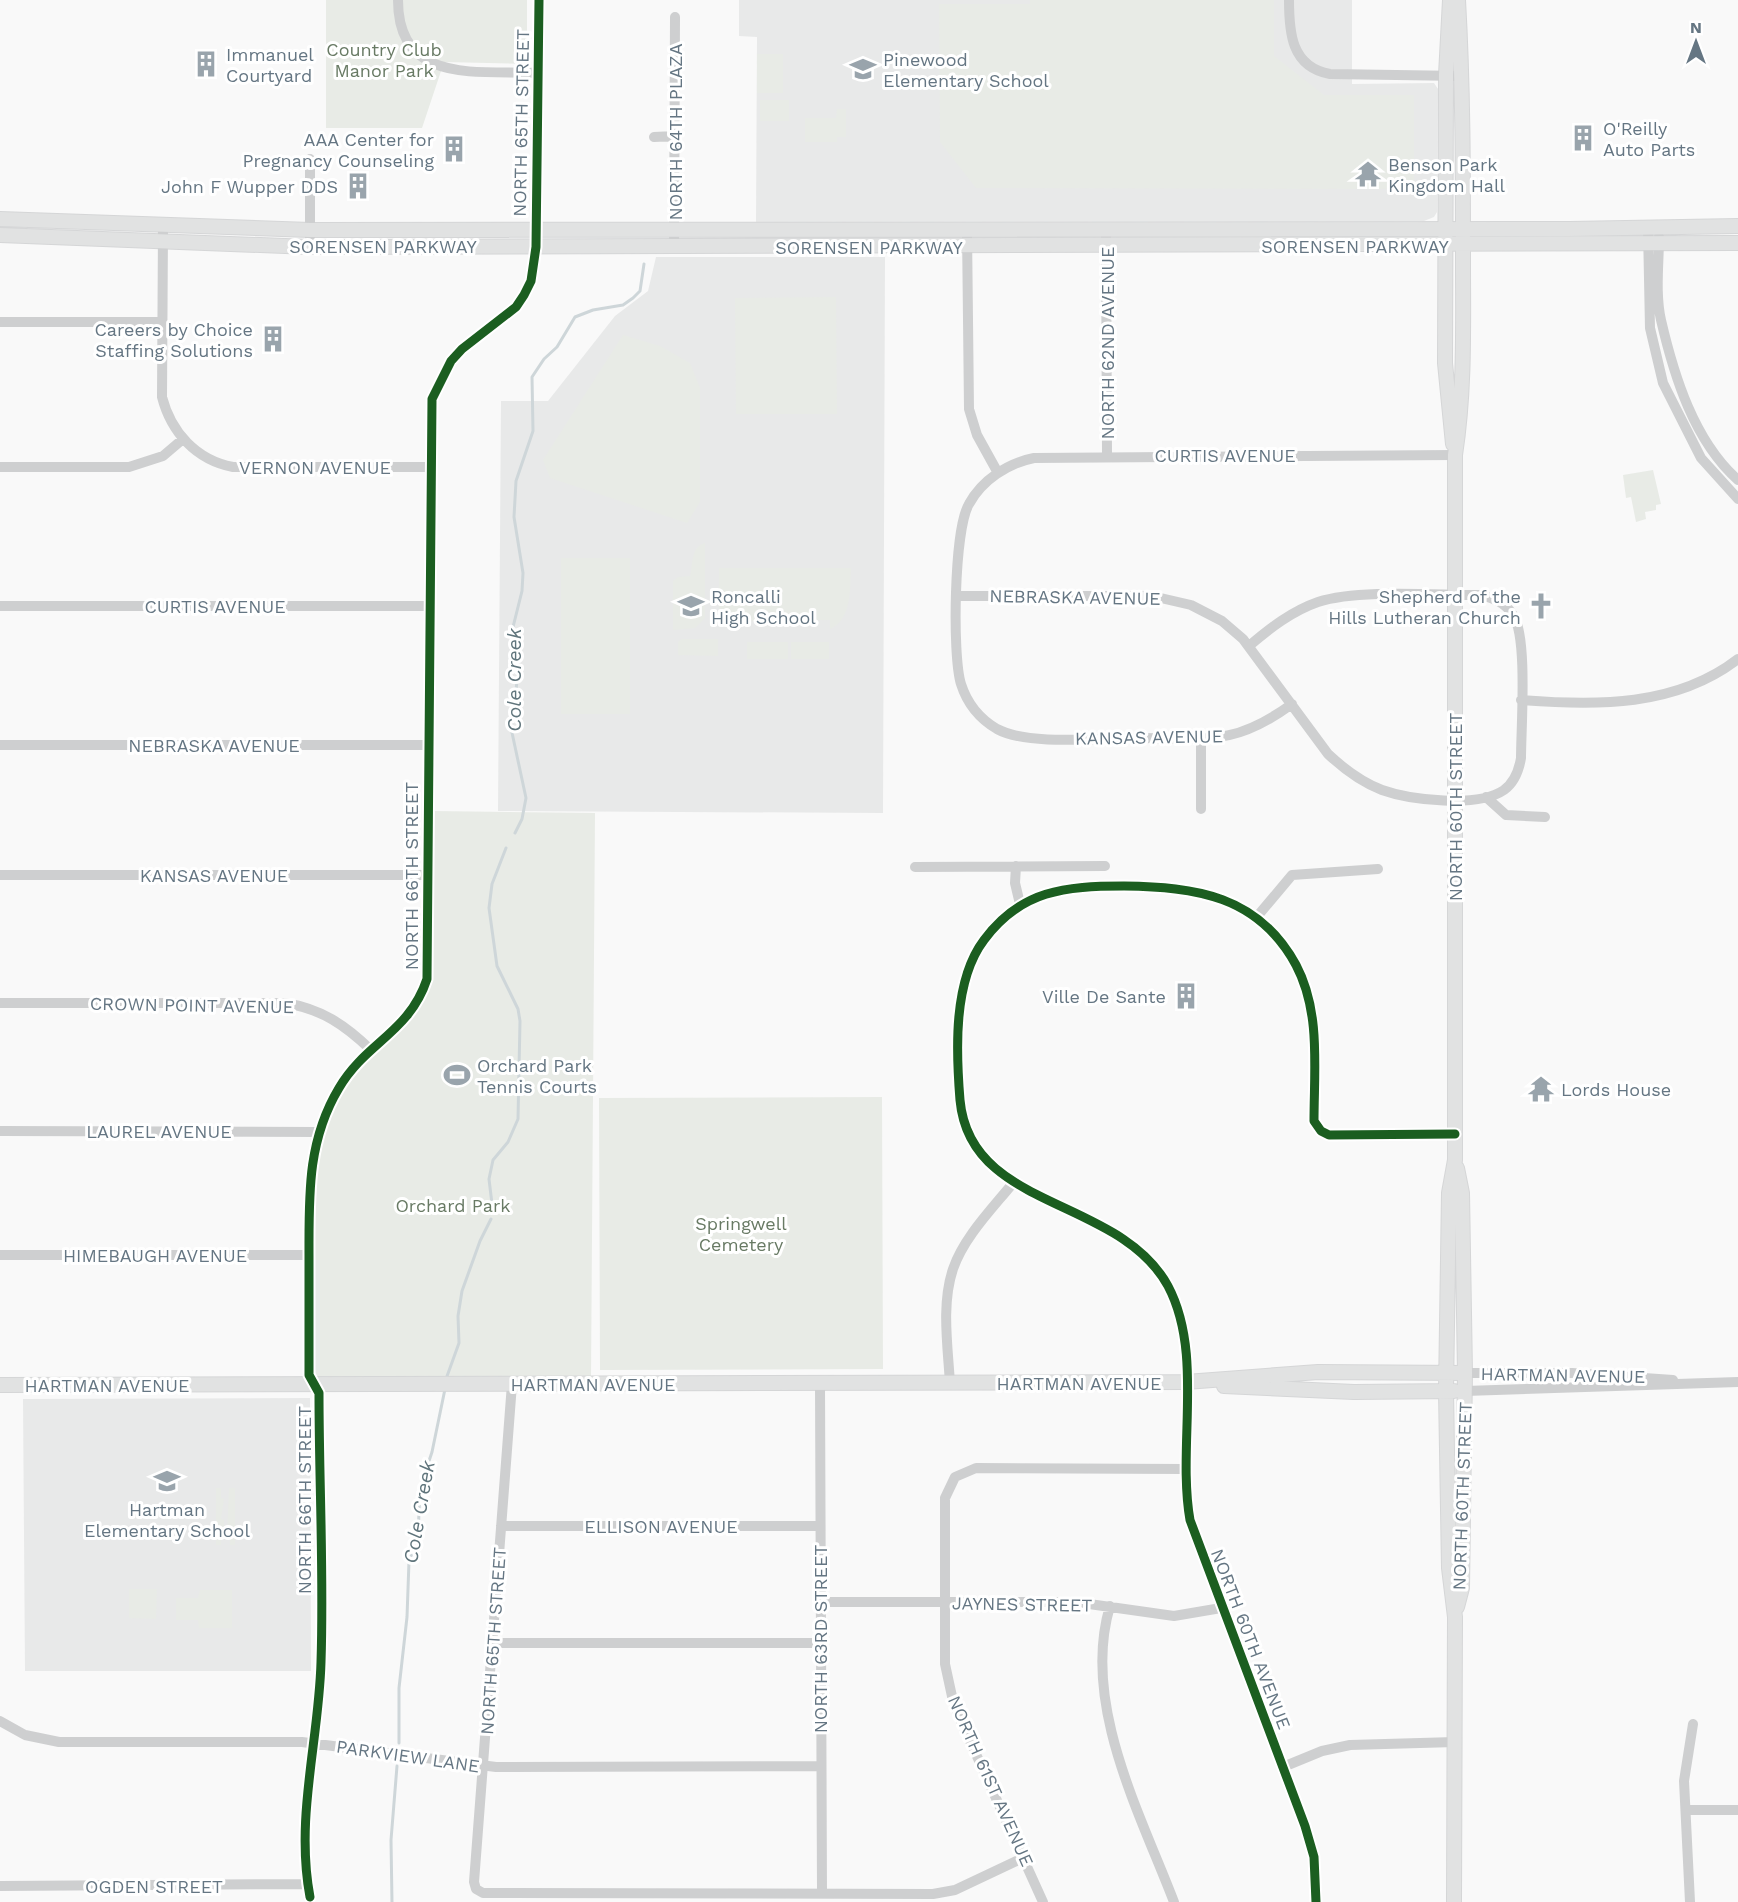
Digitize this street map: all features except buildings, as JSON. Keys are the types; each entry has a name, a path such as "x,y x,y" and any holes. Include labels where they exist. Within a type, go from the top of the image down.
{"main road":[{"name":"NORTH 60TH STREET","path":"1450,0 1446,75 1445,245 1447,399 1455,455"},
{"name":"NORTH 60TH STREET","path":"1454,1902 1455,1617 1449,1568 1446,1373 1449,1193 1455,1160 1455,455 1461,406 1463,245 1462,76 1458,0"},
{"name":"SORENSEN PARKWAY","path":"0,219 310,230 1106,230 1738,226"},
{"name":"SORENSEN PARKWAY","path":"0,235 310,247 1106,247 1738,243"},
{"name":"NORTH 60TH STREET","path":"1455,1160 1462,1193 1465,1373 1462,1588 1455,1617"},
{"name":"HARTMAN AVENUE","path":"0,1385 950,1384 1186,1382 1318,1372 1465,1373"},
{"name":"HARTMAN AVENUE","path":"1186,1382 1257,1389 1465,1391"}],"street":[{"path":"398,0 399,18 406,38 428,62 448,70 538,73"},
{"name":"NORTH 65TH STREET","path":"536,247 539,0"},
{"path":"1289,0 1289,28 1294,48 1304,62 1319,72 1330,75 1462,76"},
{"name":"NORTH 64TH PLAZA","path":"674,248 675,17"},
{"path":"654,137 675,136"},
{"path":"310,159 310,247"},
{"name":"VERNON AVENUE","path":"162,225 162,397 169,420 183,439 207,458 233,467 430,467"},
{"path":"1654,228 1650,328 1663,383 1701,458 1738,499"},
{"path":"957,596 958,542 962,518 977,492 998,473 977,435 969,409 967,230"},
{"name":"NORTH 62ND AVENUE","path":"1106,230 1107,455"},
{"path":"1654,245 1661,319 1678,381 1695,420 1715,454 1738,480"},
{"name":"NORTH 66TH STREET","path":"310,1897 306,1810 321,1662 319,1393 309,1375 309,1185 318,1132 339,1087 370,1050 405,1021 421,996 428,967 432,399 447,367 462,349 516,307 531,281 536,247"},
{"path":"0,322 161,322"},
{"path":"0,467 129,467 163,456 183,439"},
{"name":"CURTIS AVENUE","path":"998,473 1009,466 1034,458 1107,455 1455,455"},
{"name":"NEBRASKA AVENUE","path":"957,596 1129,595 1168,598 1212,615 1232,629 1249,646 1292,704"},
{"path":"1249,646 1286,617 1328,599 1356,596 1478,595 1497,600 1514,616 1521,637 1520,766 1507,788 1486,797 1455,799 1403,796 1359,779 1328,754 1292,704"},
{"name":"KANSAS AVENUE","path":"957,596 958,673 969,701 982,717 1003,732 1029,738 1225,737 1247,732 1267,722 1292,704"},
{"name":"CURTIS AVENUE","path":"0,606 429,606"},
{"path":"1521,700 1620,701 1658,698 1707,680 1738,659"},
{"path":"1201,738 1201,809"},
{"name":"NEBRASKA AVENUE","path":"0,745 428,745"},
{"path":"1486,797 1506,814 1545,817"},
{"path":"1016,866 1015,883 1020,904 1073,887 1165,886 1209,893 1239,907 1255,919 1289,954 1305,986 1314,1032 1314,1120 1320,1131 1329,1135 1455,1134"},
{"path":"915,867 1105,866"},
{"path":"1255,919 1292,875 1378,869"},
{"name":"KANSAS AVENUE","path":"0,875 428,874"},
{"name":"NORTH 60TH AVENUE","path":"1020,904 997,924 976,952 964,983 960,1012 960,1100 965,1125 980,1153 991,1166 1013,1183 1114,1231 1151,1262 1168,1286 1180,1316 1185,1346 1185,1469 1191,1527 1310,1840 1315,1866 1316,1902"},
{"name":"CROWN POINT AVENUE","path":"0,1003 285,1003 310,1008 332,1018 370,1050"},
{"name":"LAUREL AVENUE","path":"0,1131 318,1132"},
{"path":"950,1384 947,1308 954,1268 970,1238 1013,1183"},
{"name":"HIMEBAUGH AVENUE","path":"0,1255 309,1255"},
{"name":"HARTMAN AVENUE","path":"1465,1373 1572,1373 1653,1377 1688,1382"},
{"name":"HARTMAN AVENUE","path":"1465,1391 1738,1382"},
{"name":"NORTH 65TH STREET","path":"512,1384 474,1882 476,1889 483,1893 663,1898"},
{"name":"NORTH 63RD STREET","path":"820,1384 822,1893"},
{"name":"NORTH 61ST AVENUE","path":"1043,1902 1025,1857 953,1701 945,1664 945,1498 952,1480 960,1473 976,1468 1185,1469"},
{"name":"ELLISON AVENUE","path":"501,1526 820,1526"},
{"name":"JAYNES STREET","path":"820,1602 1075,1602 1174,1616 1221,1608"},
{"path":"1110,1606 1104,1663 1109,1724 1119,1757 1174,1902"},
{"path":"492,1643 820,1643"},
{"name":"PARKVIEW LANE","path":"0,1721 25,1736 60,1742 312,1743 483,1766 821,1766"},
{"path":"1690,1902 1684,1781 1693,1724"},
{"path":"1283,1767 1322,1751 1350,1745 1455,1742"},
{"path":"1686,1810 1738,1810"},
{"path":"663,1898 822,1893 925,1898 955,1890 1025,1857"},
{"name":"OGDEN STREET","path":"0,1886 308,1884"}],"shaded area":[{"path":"739,0 1352,0 1352,84 1434,83 1438,89 1437,212 1434,217 1424,221 756,222 757,37 739,36"},
{"name":"Roncalli High School","path":"656,257 885,257 883,813 498,811 501,401 548,401 615,316 648,291"},
{"name":"Hartman Elementary School","path":"310,1398 311,1671 25,1671 23,1399"}],"green space":[{"name":"Country Club Manor Park","path":"326,0 527,0 527,64 444,62 422,128 326,128"},
{"path":"1030,0 1274,0 1274,56 1324,95 1414,95 1414,189 976,188 940,142 939,4 1030,4"},
{"path":"757,54 783,54 783,93 757,93"},
{"path":"760,100 789,100 789,121 760,121"},
{"path":"837,109 846,109 846,137 837,137 837,142 805,142 805,118 836,118"},
{"path":"836,297 837,414 736,414 735,298"},
{"path":"623,335 660,346 690,363 700,388 700,502 687,523 550,478 543,460"},
{"path":"1653,470 1661,504 1656,505 1656,510 1645,512 1646,519 1636,522 1631,497 1626,498 1623,475"},
{"path":"705,543 705,618 695,628 673,630 673,581 678,577 690,576 694,553 700,545"},
{"path":"561,558 630,558 630,714 561,714"},
{"path":"719,568 851,568 850,594 846,611 837,625 830,629 830,620 736,621 736,627 729,628 719,615"},
{"path":"682,639 718,639 718,656 678,655 678,642"},
{"path":"747,642 788,642 788,659 747,659"},
{"path":"791,642 829,642 829,659 791,659"},
{"name":"Orchard Park","path":"433,811 595,813 591,1379 318,1378 314,1370 314,1216 316,1171 320,1149 325,1127 344,1087 357,1071 408,1022 419,1008 427,991 433,970"},
{"name":"Springwell Cemetery","path":"882,1097 883,1369 600,1370 599,1098"},
{"path":"216,1488 221,1488 221,1498 224,1499 221,1519 224,1520 224,1536 221,1536 221,1545 216,1545"},
{"path":"229,1488 235,1488 235,1545 230,1545 230,1536 227,1536"},
{"path":"129,1589 157,1589 156,1619 129,1618"},
{"path":"200,1590 232,1590 232,1628 199,1628 198,1620 176,1620 176,1598 198,1598"}],"waterway":[{"name":"Cole Creek","path":"515,833 522,819 526,798 511,728 518,674 512,631 522,591 523,573 514,517 516,481 533,431 532,377 544,359 557,347 575,317 593,310 623,305 640,291 644,264"},
{"name":"Cole Creek","path":"492,1204 489,1179 493,1160 508,1142 518,1119 520,1021 518,1009 497,966 489,908 492,884 506,848"},
{"name":"Cole Creek","path":"446,1379 459,1343 458,1316 462,1291 480,1241 491,1219"},
{"name":"Cole Creek","path":"399,1743 399,1688 407,1617 409,1561 418,1537 420,1488 432,1452 445,1389"},
{"name":"Cole Creek","path":"392,1902 391,1840 397,1766"}],"cycle path":[{"path":"310,1897 306,1867 306,1808 319,1691 322,1595 319,1393 309,1375 309,1212 312,1169 321,1128 339,1088 350,1072 409,1012 427,979 432,399 451,361 462,349 516,307 531,281 536,247 539,0"},
{"path":"1316,1902 1314,1857 1305,1826 1190,1520 1186,1462 1187,1370 1185,1341 1179,1313 1168,1286 1145,1257 1116,1235 1017,1184 990,1163 970,1136 960,1100 958,1060 959,1017 967,975 984,940 998,923 1013,910 1046,894 1082,887 1124,886 1175,889 1200,893 1222,900 1244,910 1263,923 1281,942 1296,965 1304,983 1313,1021 1314,1121 1321,1131 1329,1135 1455,1134"}],"place":[{"name":"Immanuel Courtyard","path":"206,64"},
{"name":"Pinewood Elementary School","path":"863,69"},
{"name":"O'Reilly Auto Parts","path":"1583,138"},
{"name":"AAA Center for Pregnancy Counseling","path":"454,149"},
{"name":"Benson Park Kingdom Hall","path":"1368,174"},
{"name":"John F Wupper DDS","path":"358,186"},
{"name":"Careers by Choice Staffing Solutions","path":"273,339"},
{"name":"Roncalli High School","path":"691,606"},
{"name":"Shepherd of the Hills Lutheran Church","path":"1541,606"},
{"name":"Ville De Sante","path":"1186,996"},
{"name":"Orchard Park Tennis Courts","path":"457,1075"},
{"name":"Lords House","path":"1541,1089"},
{"name":"Hartman Elementary School","path":"167,1481"}]}
